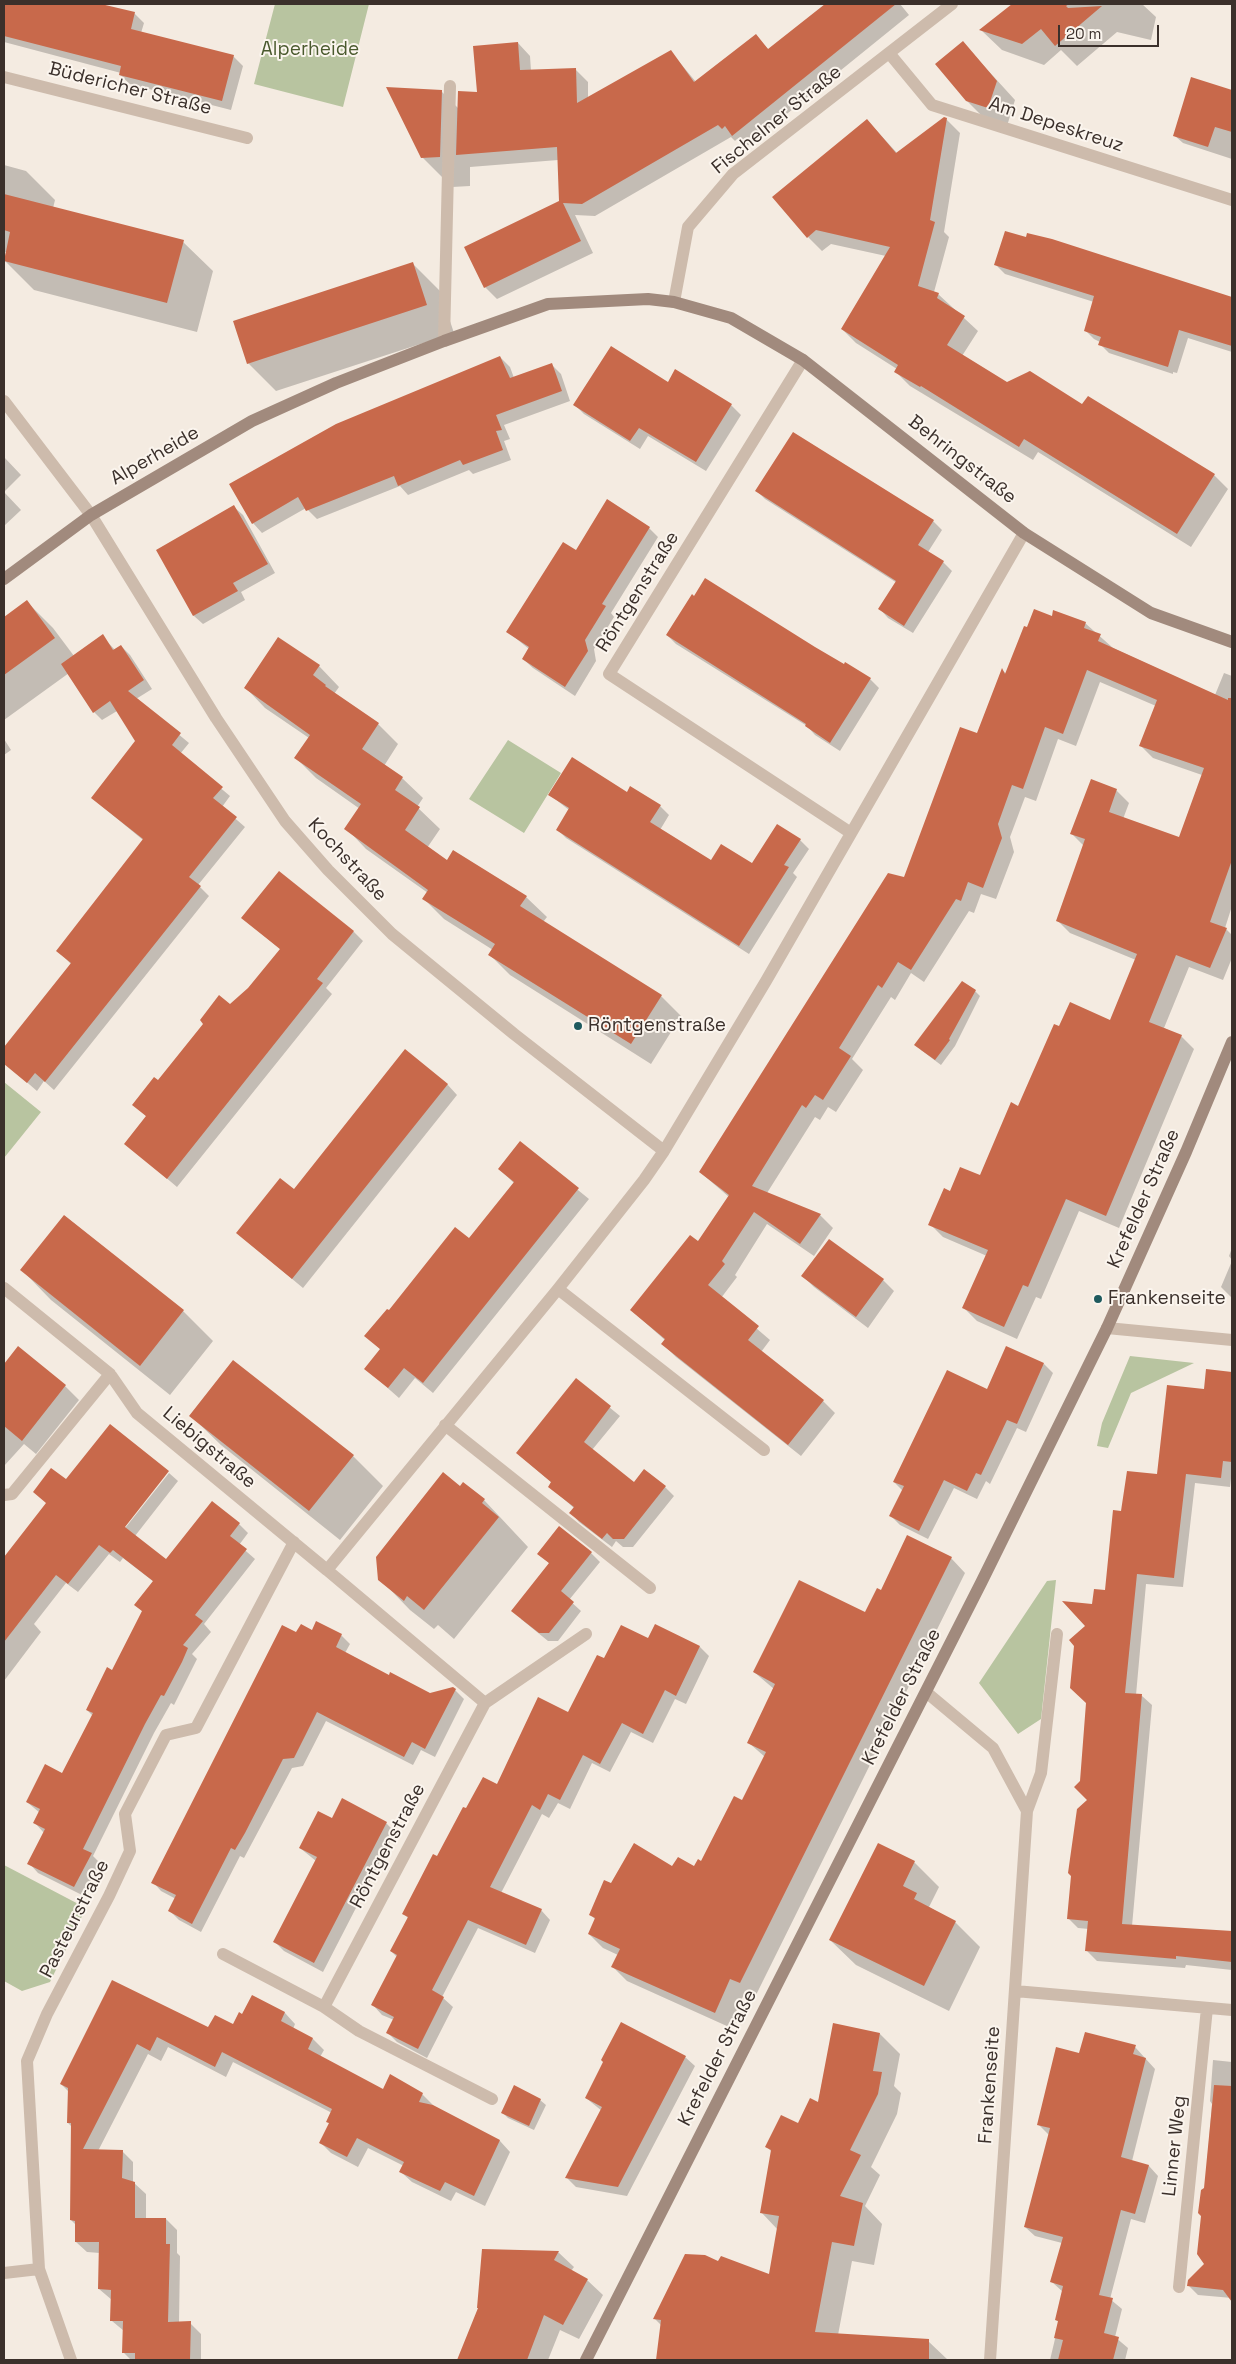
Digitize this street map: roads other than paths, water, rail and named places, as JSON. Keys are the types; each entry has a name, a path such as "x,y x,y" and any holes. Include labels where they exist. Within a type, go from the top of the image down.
{"street":[{"name":"Fischelner Straße","path":"674,302 688,227 733,174 889,53 947,5"},
{"name":"Am Depeskreuz","path":"889,53 932,105 1232,200"},
{"name":"Büdericher Straße","path":"4,76 247,138"},
{"path":"450,86 444,340 548,304 648,299 674,302"},
{"name":"Behringstraße","path":"674,302 731,318 803,360 1024,533 1151,613 1232,642"},
{"name":"Alperheide","path":"4,579 91,515 252,421 336,383 444,340"},
{"name":"Röntgenstraße","path":"803,360 609,674 851,833"},
{"path":"4,401 91,515"},
{"name":"Kochstraße","path":"91,515 221,726 285,821 328,870 392,934 514,1034 664,1151"},
{"path":"327,1570 558,1289 644,1180 664,1151 851,833 1024,533"},
{"name":"Krefelder Straße","path":"586,2360 926,1692 1107,1328 1186,1152 1232,1042"},
{"name":"Liebigstraße","path":"4,1288 110,1374 138,1413 294,1542"},
{"path":"558,1289 764,1450"},
{"path":"1107,1328 1232,1340"},
{"path":"4,1495 12,1494 110,1374"},
{"path":"445,1425 650,1588"},
{"path":"294,1542 485,1703"},
{"name":"Pasteurstraße","path":"71,2360 39,2269 26,2061 47,2014 130,1851 125,1814 166,1735 196,1728 294,1542"},
{"name":"Röntgenstraße","path":"324,2007 485,1703 586,1634"},
{"name":"Frankenseite","path":"990,2360 1027,1811 1041,1774 1057,1634"},
{"path":"926,1692 993,1748 1027,1811"},
{"path":"223,1954 324,2007 359,2031 492,2099"},
{"path":"1015,1991 1232,2010"},
{"name":"Linner Weg","path":"1179,2287 1207,2008"},
{"path":"4,2273 39,2269"}],"place":[{"name":"Röntgenstraße","path":"578,1026"},
{"name":"Frankenseite","path":"1098,1299"}]}
